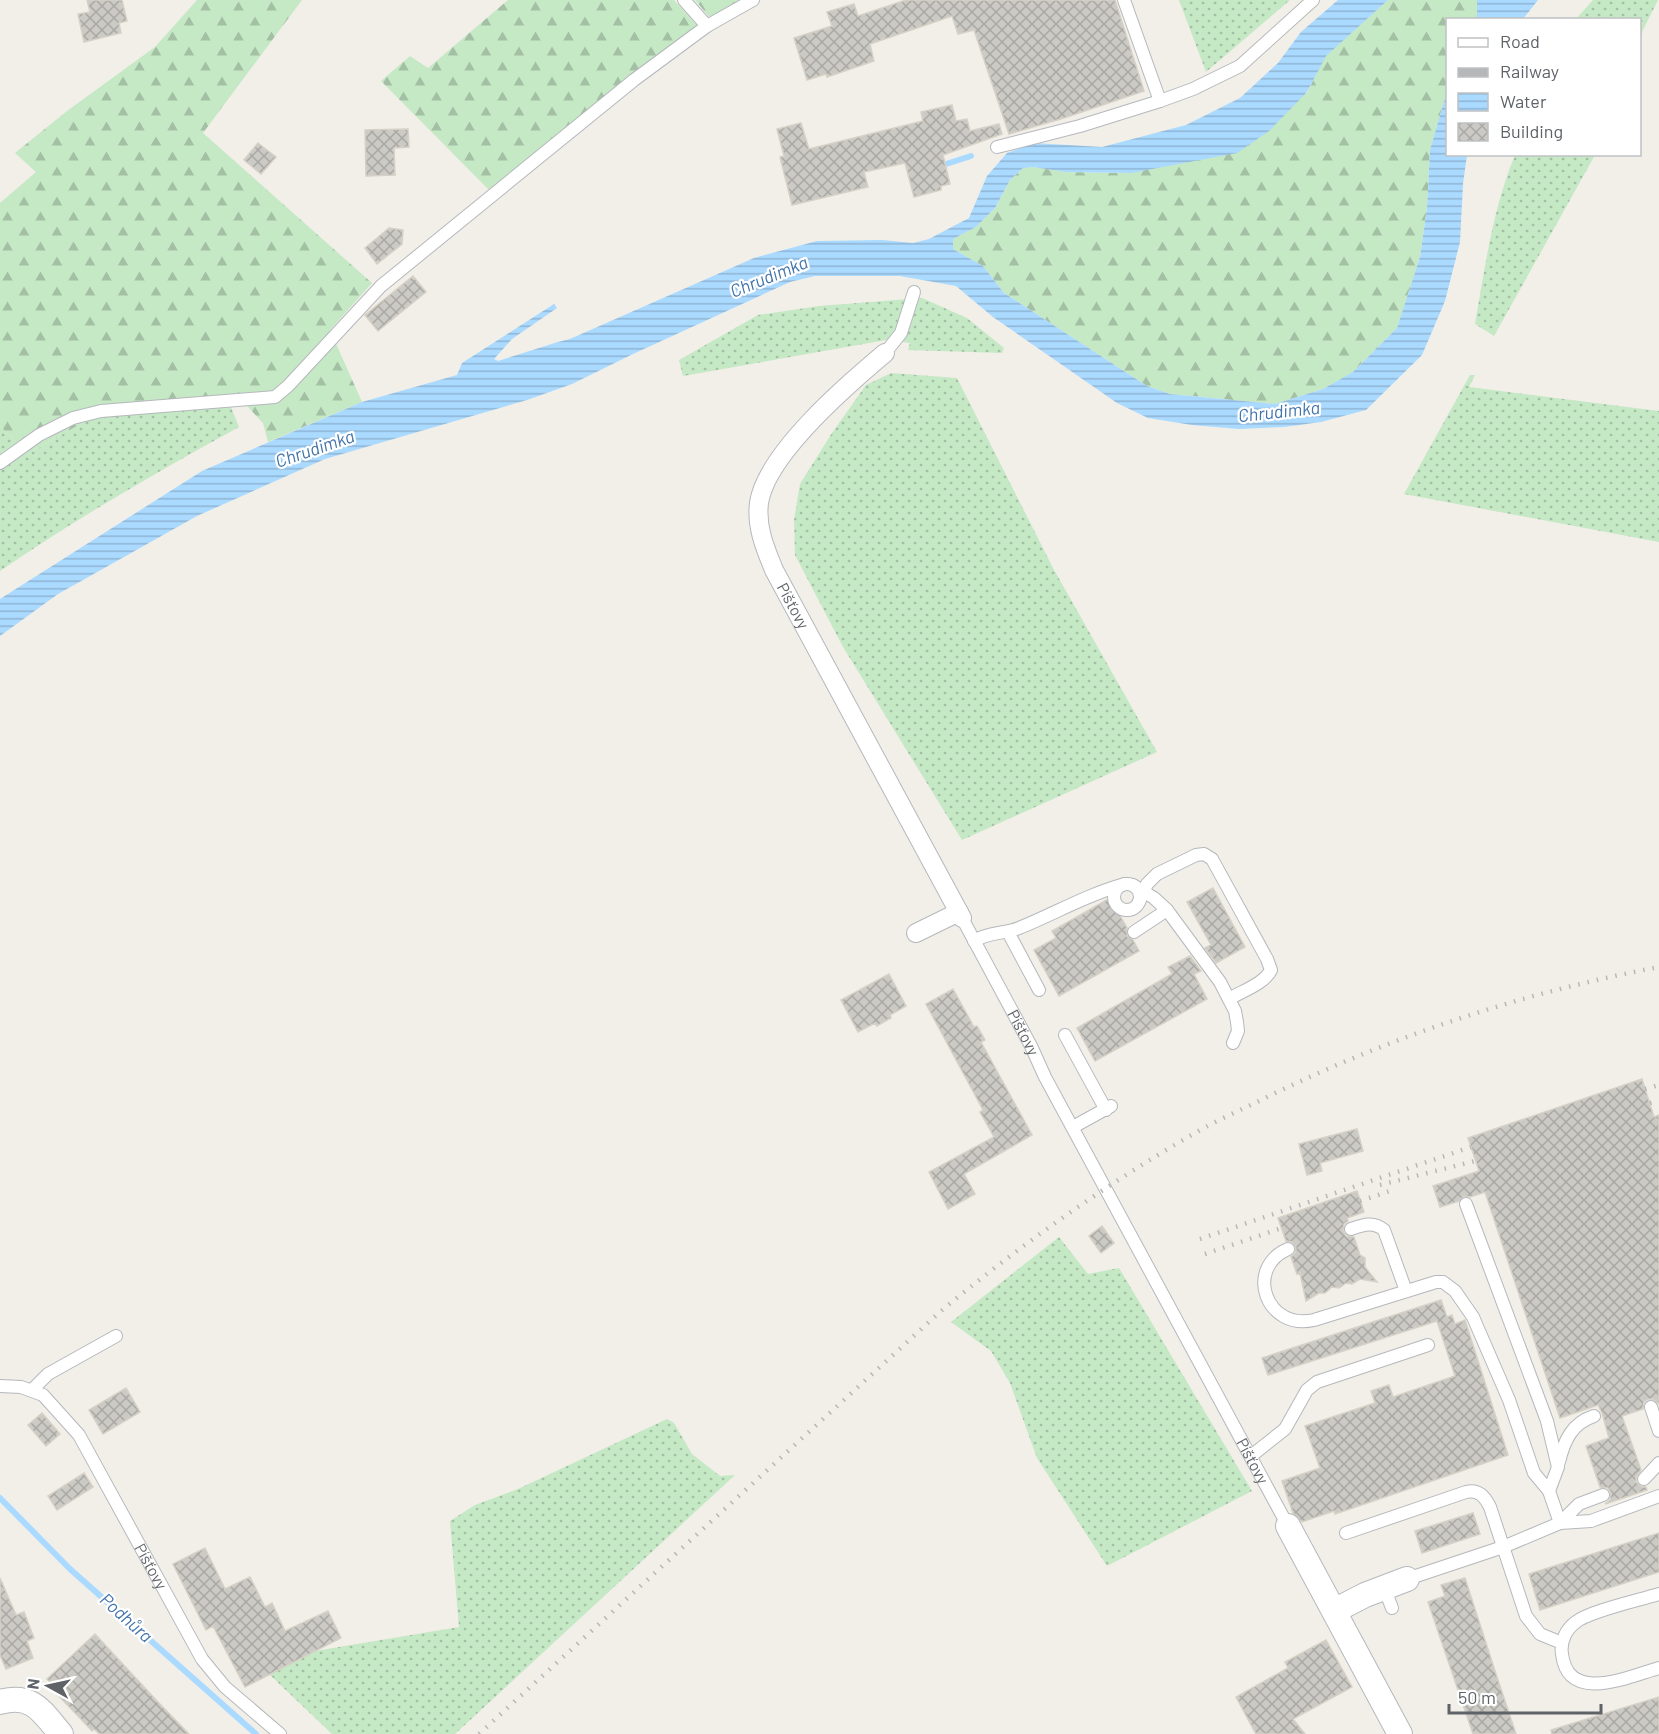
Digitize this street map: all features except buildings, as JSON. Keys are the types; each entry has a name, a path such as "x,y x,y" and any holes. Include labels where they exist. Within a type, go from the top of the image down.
{"street":[{"name":"Píšťovy","path":"885,353 856,377 801,433 770,472 762,491 758,518 762,541 774,570 960,915"},
{"path":"916,933 960,915"},
{"name":"Píšťovy","path":"1288,1526 1400,1734"},
{"path":"1334,1611 1388,1597 1407,1579"},
{"path":"0,1702 20,1699 28,1701 36,1706 61,1734"}],"lane":[{"path":"684,0 707,26"},
{"path":"0,463 39,435 73,418 101,411 274,397 288,386 381,286 633,80 707,26 753,0"},
{"path":"1124,0 1160,101"},
{"path":"997,147 1080,126 1193,89 1240,66 1313,0"},
{"path":"885,353 901,333 914,292"},
{"path":"1135,891 1152,877 1186,858 1200,854 1212,859 1271,970 1268,976 1229,999"},
{"path":"974,941 985,935 1008,932 1106,890 1135,891 1154,898 1167,910 1220,982 1238,1022 1238,1030 1233,1043"},
{"path":"1134,932 1167,910"},
{"name":"Píšťovy","path":"960,915 1288,1526"},
{"path":"1008,932 1039,990"},
{"path":"1065,1035 1109,1108 1073,1127"},
{"path":"1466,1204 1546,1421 1558,1467"},
{"path":"1351,1229 1371,1224 1384,1230 1407,1291"},
{"path":"1288,1249 1271,1262 1264,1287 1269,1304 1289,1320 1306,1322 1314,1320 1427,1284 1443,1282 1455,1291 1478,1326 1509,1400 1534,1473 1549,1491 1560,1523"},
{"path":"32,1390 48,1374 116,1336"},
{"path":"1251,1456 1284,1429 1307,1390 1317,1382 1428,1345"},
{"name":"Píšťovy","path":"0,1386 32,1390 51,1402 79,1435 202,1659 225,1687 280,1734"},
{"path":"1651,1407 1659,1431"},
{"path":"1549,1491 1562,1448 1572,1430 1579,1423 1594,1416"},
{"path":"1644,1479 1659,1463"},
{"path":"1347,1533 1472,1491 1480,1494 1488,1502 1530,1623 1540,1634 1562,1643"},
{"path":"1560,1523 1579,1504 1603,1495"},
{"path":"1407,1579 1503,1547 1560,1523 1591,1521 1659,1496"},
{"path":"1659,1594 1581,1618 1569,1629 1561,1651 1565,1666 1576,1678 1591,1684 1607,1683 1659,1668"}],"green space":[{"path":"197,0 302,0 203,133 372,283 330,330 362,402 268,442 263,423 247,406 89,419 28,454 0,426 0,203 36,172 15,153 67,111 155,47"},
{"path":"508,0 674,0 698,27 662,51 490,191 381,81 410,56 428,68"},
{"path":"695,0 739,0 711,19"},
{"path":"1179,0 1290,0 1206,72"},
{"path":"1388,0 1477,0 1477,18 1446,18 1446,94 1430,150 1427,208 1420,257 1397,328 1353,372 1323,389 1275,404 1170,394 1147,386 1004,293 983,266 953,249 953,239 976,227 995,208 1010,180 1023,168 1033,167 1066,172 1131,173 1307,93 1325,56"},
{"path":"1593,0 1658,0 1641,34 1641,18 1577,18"},
{"path":"1515,156 1594,156 1494,336 1475,324 1495,217"},
{"path":"922,298 967,318 1004,348 1002,353 908,350 910,343 886,340 683,376 679,360 758,315 819,306"},
{"path":"891,373 957,378 1053,568 1157,752 962,840 843,647 795,555 794,520 800,484 866,385"},
{"path":"1470,375 1475,375 1469,387 1659,411 1659,542 1404,494"},
{"path":"231,407 239,427 58,532 0,571 0,426 28,454 89,419"},
{"path":"1059,1237 1088,1274 1119,1268 1252,1491 1107,1566 1037,1458 1010,1383 991,1351 951,1322"},
{"path":"667,1419 674,1423 692,1454 720,1476 735,1475 455,1734 332,1734 269,1674 315,1651 459,1627 450,1521 475,1505 518,1489"}],"water":[{"name":"Chrudimka","path":"1338,0 1388,0 1326,56 1307,92 1269,131 1237,153 1131,173 1066,172 1033,167 1023,168 1010,180 995,208 976,227 953,239 953,249 983,266 1004,293 1147,386 1170,394 1275,404 1323,389 1353,372 1397,328 1420,257 1427,208 1430,150 1446,94 1446,156 1467,156 1460,242 1445,301 1422,355 1366,410 1321,422 1284,427 1239,429 1148,418 1117,403 993,317 956,286 900,276 815,276 790,282 572,384 527,400 325,459 197,516 58,594 0,636 0,599 202,471 362,402 457,375 462,363 554,304 557,308 512,339 494,359 498,361 570,339 754,258 817,241 882,240 913,243 929,239 969,218 987,176 1007,153 1034,143 1102,147 1186,125 1240,98 1278,63 1301,32"},
{"path":"1477,0 1538,0 1524,18 1477,18"}],"waterway":[{"path":"946,164 971,156"},
{"name":"Podhůra","path":"0,1498 70,1569 256,1734"}],"railway":[{"path":"479,1734 941,1311 1003,1261 1100,1192 1202,1129 1359,1056 1407,1037 1506,1004 1659,967"},
{"path":"1645,1089 1659,1085"},
{"path":"1650,1103 1659,1100"},
{"path":"1200,1239 1471,1147"},
{"path":"1380,1185 1475,1161"},
{"path":"1360,1201 1396,1189"},
{"path":"1205,1254 1282,1228"}]}
